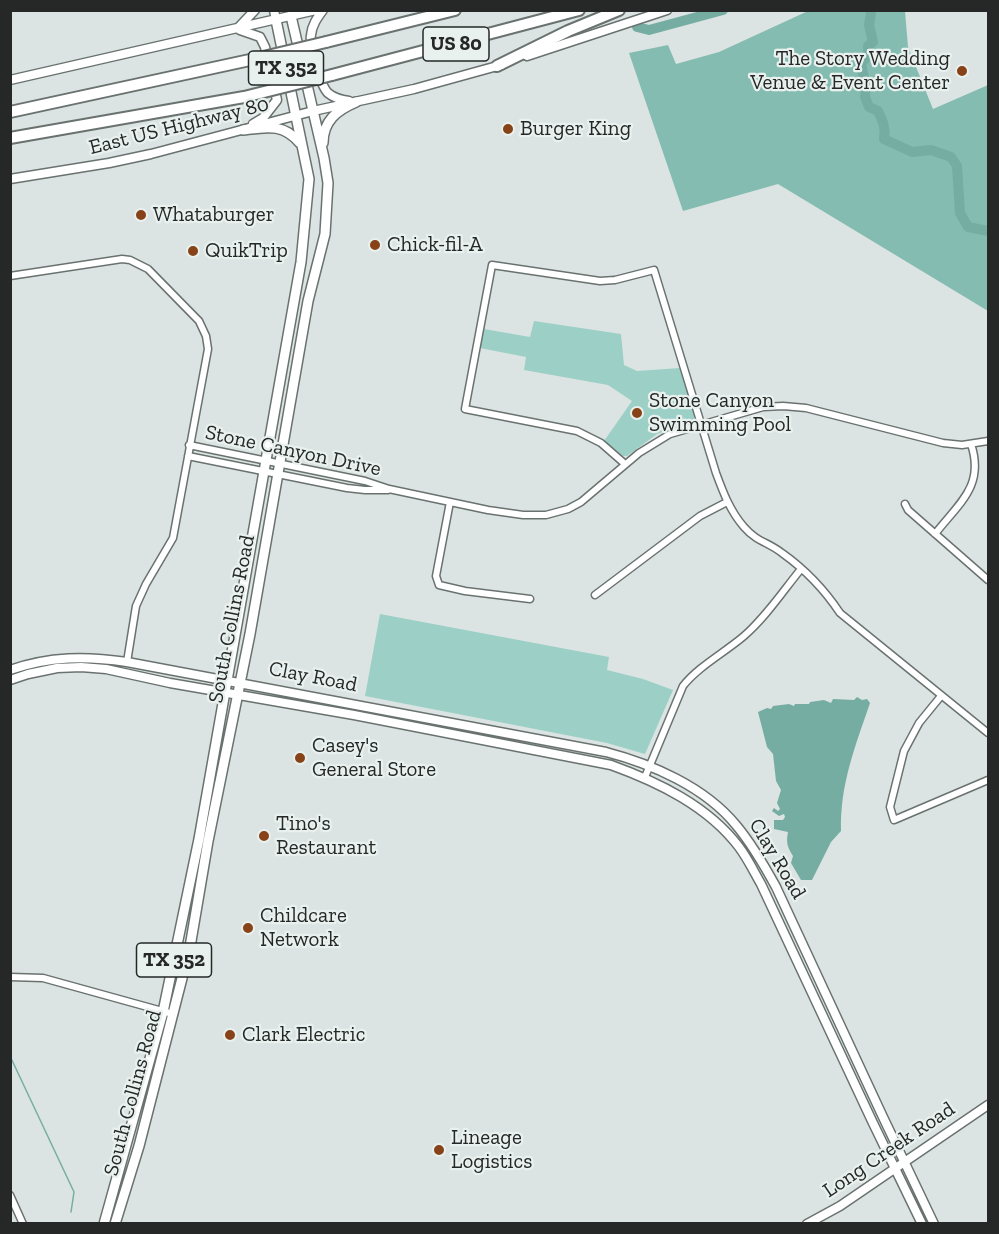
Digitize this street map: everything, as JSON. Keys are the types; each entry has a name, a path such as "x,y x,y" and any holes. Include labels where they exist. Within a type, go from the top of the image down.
{"highway":[{"name":"US 80","path":"10,112 259,58 455,10"},
{"name":"US 80","path":"10,138 244,97 579,10"},
{"path":"497,66 568,31 619,10"}],"main road":[{"path":"236,29 255,10"},
{"path":"10,80 236,29 275,15 316,10"},
{"path":"324,10 315,21 310,37 321,81 328,92 339,100 356,102"},
{"name":"East US Highway 80","path":"10,179 109,163 313,111 414,89 497,66 666,10"},
{"name":"South Collins Road","path":"205,835 249,634 308,301 325,234 328,183 290,13"},
{"name":"South Collins Road","path":"104,1224 190,947 225,692 295,298 306,222 309,179 275,15"},
{"path":"236,29 260,36 265,47 277,99 263,118 243,130"},
{"path":"324,158 323,135 329,119 341,108 356,102"},
{"path":"243,130 274,127 293,134 302,144"},
{"path":"295,298 308,301"},
{"name":"Clay Road","path":"10,670 65,657 88,657 127,662 594,750 639,760 675,777 705,797 734,823 758,855 776,886 934,1224"},
{"path":"125,673 127,662"},
{"name":"Clay Road","path":"10,681 35,672 64,668 89,667 125,673 610,765 645,777 679,795 710,818 739,847 761,884 922,1224"},
{"name":"South Collins Road","path":"115,1224 139,1146 168,1013"},
{"name":"Long Creek Road","path":"807,1224 840,1206 988,1105"}],"street":[{"path":"11,276 122,259 130,260 148,269 199,321 206,336 208,349 172,538 136,606 127,662"},
{"path":"625,464 602,443 577,430 465,409 492,265 600,281 615,280 654,270 727,501 744,527 759,542 780,551 827,593 840,613 988,733"},
{"name":"Stone Canyon Drive","path":"189,446 365,481 389,489 450,502 534,516 559,512 589,496 625,464 659,439 701,424 763,407 806,408 943,443 962,445 988,441"},
{"path":"934,534 970,489 975,479 976,459 971,444"},
{"name":"Stone Canyon Drive","path":"188,456 365,490 389,489"},
{"path":"330,484 332,474"},
{"path":"595,595 700,516 727,501"},
{"path":"450,502 436,576 439,585 465,591 530,599"},
{"path":"905,504 908,510 934,534 988,580"},
{"path":"645,777 683,686 692,676 758,623 801,569"},
{"path":"941,696 919,723 904,751 890,807 894,820 988,780"},
{"path":"10,977 27,976 51,980 168,1013"},
{"path":"10,1195 23,1224"}],"shaded area":[{"path":"808,11 905,11 908,47 933,109 988,85 988,311 778,184 683,211 629,53 668,45 676,64 719,52"},
{"path":"534,321 621,334 624,365 637,371 680,368 694,420 657,434 627,456 623,456 604,441 632,401 608,385 524,370 526,357 480,348 484,329 530,337"},
{"path":"380,614 609,657 607,670 643,679 673,690 645,754 607,743 365,696"},
{"path":"857,697 862,700 867,699 870,703 846,781 841,831 831,842 812,880 801,880 791,863 793,856 789,850 788,832 774,829 774,820 783,820 785,817 784,814 779,816 772,811 774,808 778,811 780,809 777,803 781,790 776,781 773,754 767,747 758,712 767,708 771,709 773,706 789,704 794,706 824,700 831,703 833,699 854,700"}],"waterway":[{"path":"637,27 649,30 723,10"},
{"path":"870,10 869,25 873,42 868,46 868,55 861,64 866,87 865,97 869,107 878,111 880,115 883,122 884,139 912,152 931,150 951,157 957,166 960,213 968,227 988,231"},
{"path":"10,1056 74,1192 71,1212"}],"place":[{"name":"The Story Wedding Venue & Event Center","path":"962,71"},
{"name":"Burger King","path":"508,129"},
{"name":"Whataburger","path":"141,215"},
{"name":"Chick-fil-A","path":"375,245"},
{"name":"QuikTrip","path":"193,251"},
{"name":"Stone Canyon Swimming Pool","path":"637,413"},
{"name":"Casey's General Store","path":"300,758"},
{"name":"Tino's Restaurant","path":"264,836"},
{"name":"Childcare Network","path":"248,928"},
{"name":"Clark Electric","path":"230,1035"},
{"name":"Lineage Logistics","path":"439,1150"}]}
